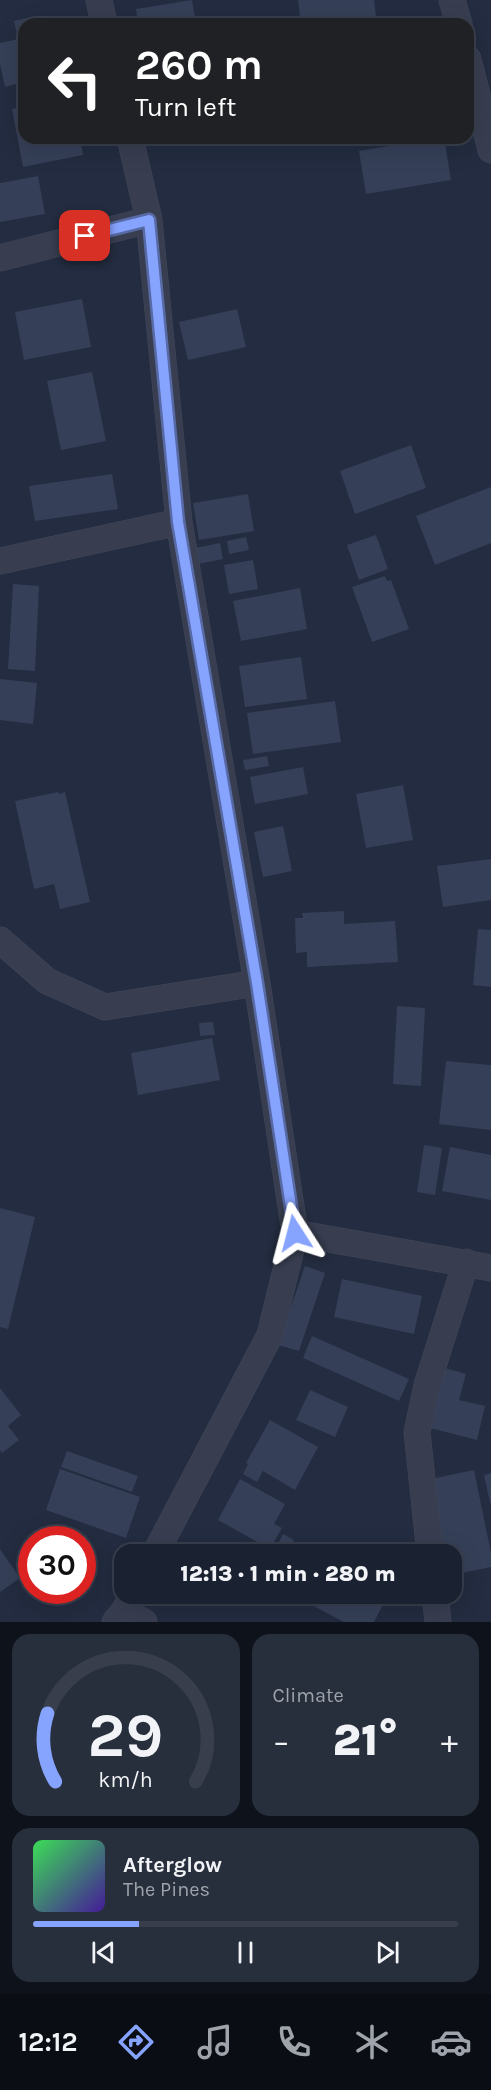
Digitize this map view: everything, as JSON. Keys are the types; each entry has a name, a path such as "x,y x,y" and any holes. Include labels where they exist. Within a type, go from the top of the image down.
{"street":[{"path":"99,0 103,18"},
{"path":"452,0 457,18"},
{"path":"474,83 491,150"},
{"path":"131,144 149,220 178,522 257,983 295,1233 270,1335 160,1544"},
{"path":"0,258 149,220"},
{"path":"0,561 178,522"},
{"path":"0,940 47,981 105,1007 257,983"},
{"path":"295,1233 491,1268"},
{"path":"429,1544 417,1432 427,1385 466,1262"},
{"path":"436,1604 438,1622"}],"building":[{"path":"192,0 195,18 137,18 136,9"},
{"path":"298,0 374,0 376,18 300,18"},
{"path":"18,20 18,39 14,21"},
{"path":"18,39 18,84 5,87 0,64 0,43"},
{"path":"18,108 18,141 12,109"},
{"path":"19,144 81,144 83,155 23,167"},
{"path":"401,144 445,144 451,180 366,194 359,151"},
{"path":"38,176 45,214 0,222 0,183"},
{"path":"82,299 91,347 24,360 15,312"},
{"path":"237,309 246,347 188,360 179,322"},
{"path":"92,372 106,441 61,450 47,381"},
{"path":"411,445 426,488 355,514 340,471"},
{"path":"112,474 118,509 35,521 29,486"},
{"path":"491,487 491,543 435,565 416,516"},
{"path":"248,494 254,531 199,540 193,503"},
{"path":"376,535 388,569 359,580 347,545"},
{"path":"246,537 249,550 229,554 227,541"},
{"path":"220,543 223,559 193,565 190,549"},
{"path":"253,560 258,589 229,594 224,565"},
{"path":"385,576 387,581 391,580 409,629 372,642 352,587"},
{"path":"13,584 39,586 35,671 8,669"},
{"path":"300,588 307,629 241,641 233,601"},
{"path":"301,657 307,699 245,707 239,666"},
{"path":"0,679 37,683 33,724 0,720"},
{"path":"335,701 341,742 253,754 247,713"},
{"path":"267,756 269,766 245,770 243,760"},
{"path":"303,767 308,794 255,804 250,777"},
{"path":"403,785 413,840 366,848 356,794"},
{"path":"58,792 59,794 65,792 90,902 60,909 54,884 34,889 15,801"},
{"path":"283,826 292,871 263,877 254,832"},
{"path":"491,859 491,900 443,907 437,866"},
{"path":"344,911 344,924 395,921 398,962 307,967 307,952 296,953 295,918 303,918 302,913"},
{"path":"478,929 491,930 491,987 473,985"},
{"path":"397,1006 425,1008 421,1086 393,1084"},
{"path":"213,1022 215,1035 200,1036 199,1023"},
{"path":"212,1038 220,1080 138,1095 131,1053"},
{"path":"446,1061 491,1065 491,1130 439,1124"},
{"path":"424,1145 442,1148 435,1195 417,1192"},
{"path":"450,1147 491,1155 491,1200 442,1191"},
{"path":"0,1208 35,1217 8,1329 0,1327"},
{"path":"305,1266 325,1273 299,1351 278,1345"},
{"path":"342,1279 422,1296 414,1334 334,1317"},
{"path":"312,1336 409,1379 399,1401 303,1358"},
{"path":"445,1368 466,1374 459,1400 485,1406 477,1440 430,1428"},
{"path":"0,1388 21,1415 8,1426 19,1440 2,1453 0,1450"},
{"path":"310,1390 348,1407 335,1437 296,1420"},
{"path":"270,1420 318,1447 295,1490 263,1471 257,1482 243,1474 248,1464 246,1463"},
{"path":"67,1451 138,1476 132,1492 61,1467"},
{"path":"60,1469 140,1497 126,1538 46,1510"},
{"path":"474,1470 491,1553 491,1567 462,1573 462,1544 438,1544 426,1480"},
{"path":"491,1473 491,1503 490,1503 484,1475"},
{"path":"240,1479 285,1504 274,1524 282,1528 273,1544 261,1544 218,1520"},
{"path":"283,1534 294,1540 292,1544 278,1544"},
{"path":"0,1549 18,1575 18,1579 0,1592"},
{"path":"310,1604 383,1604 374,1622 344,1622"}],"route":[{"path":"85,236 149,220 178,522 257,983 295,1233"}]}
